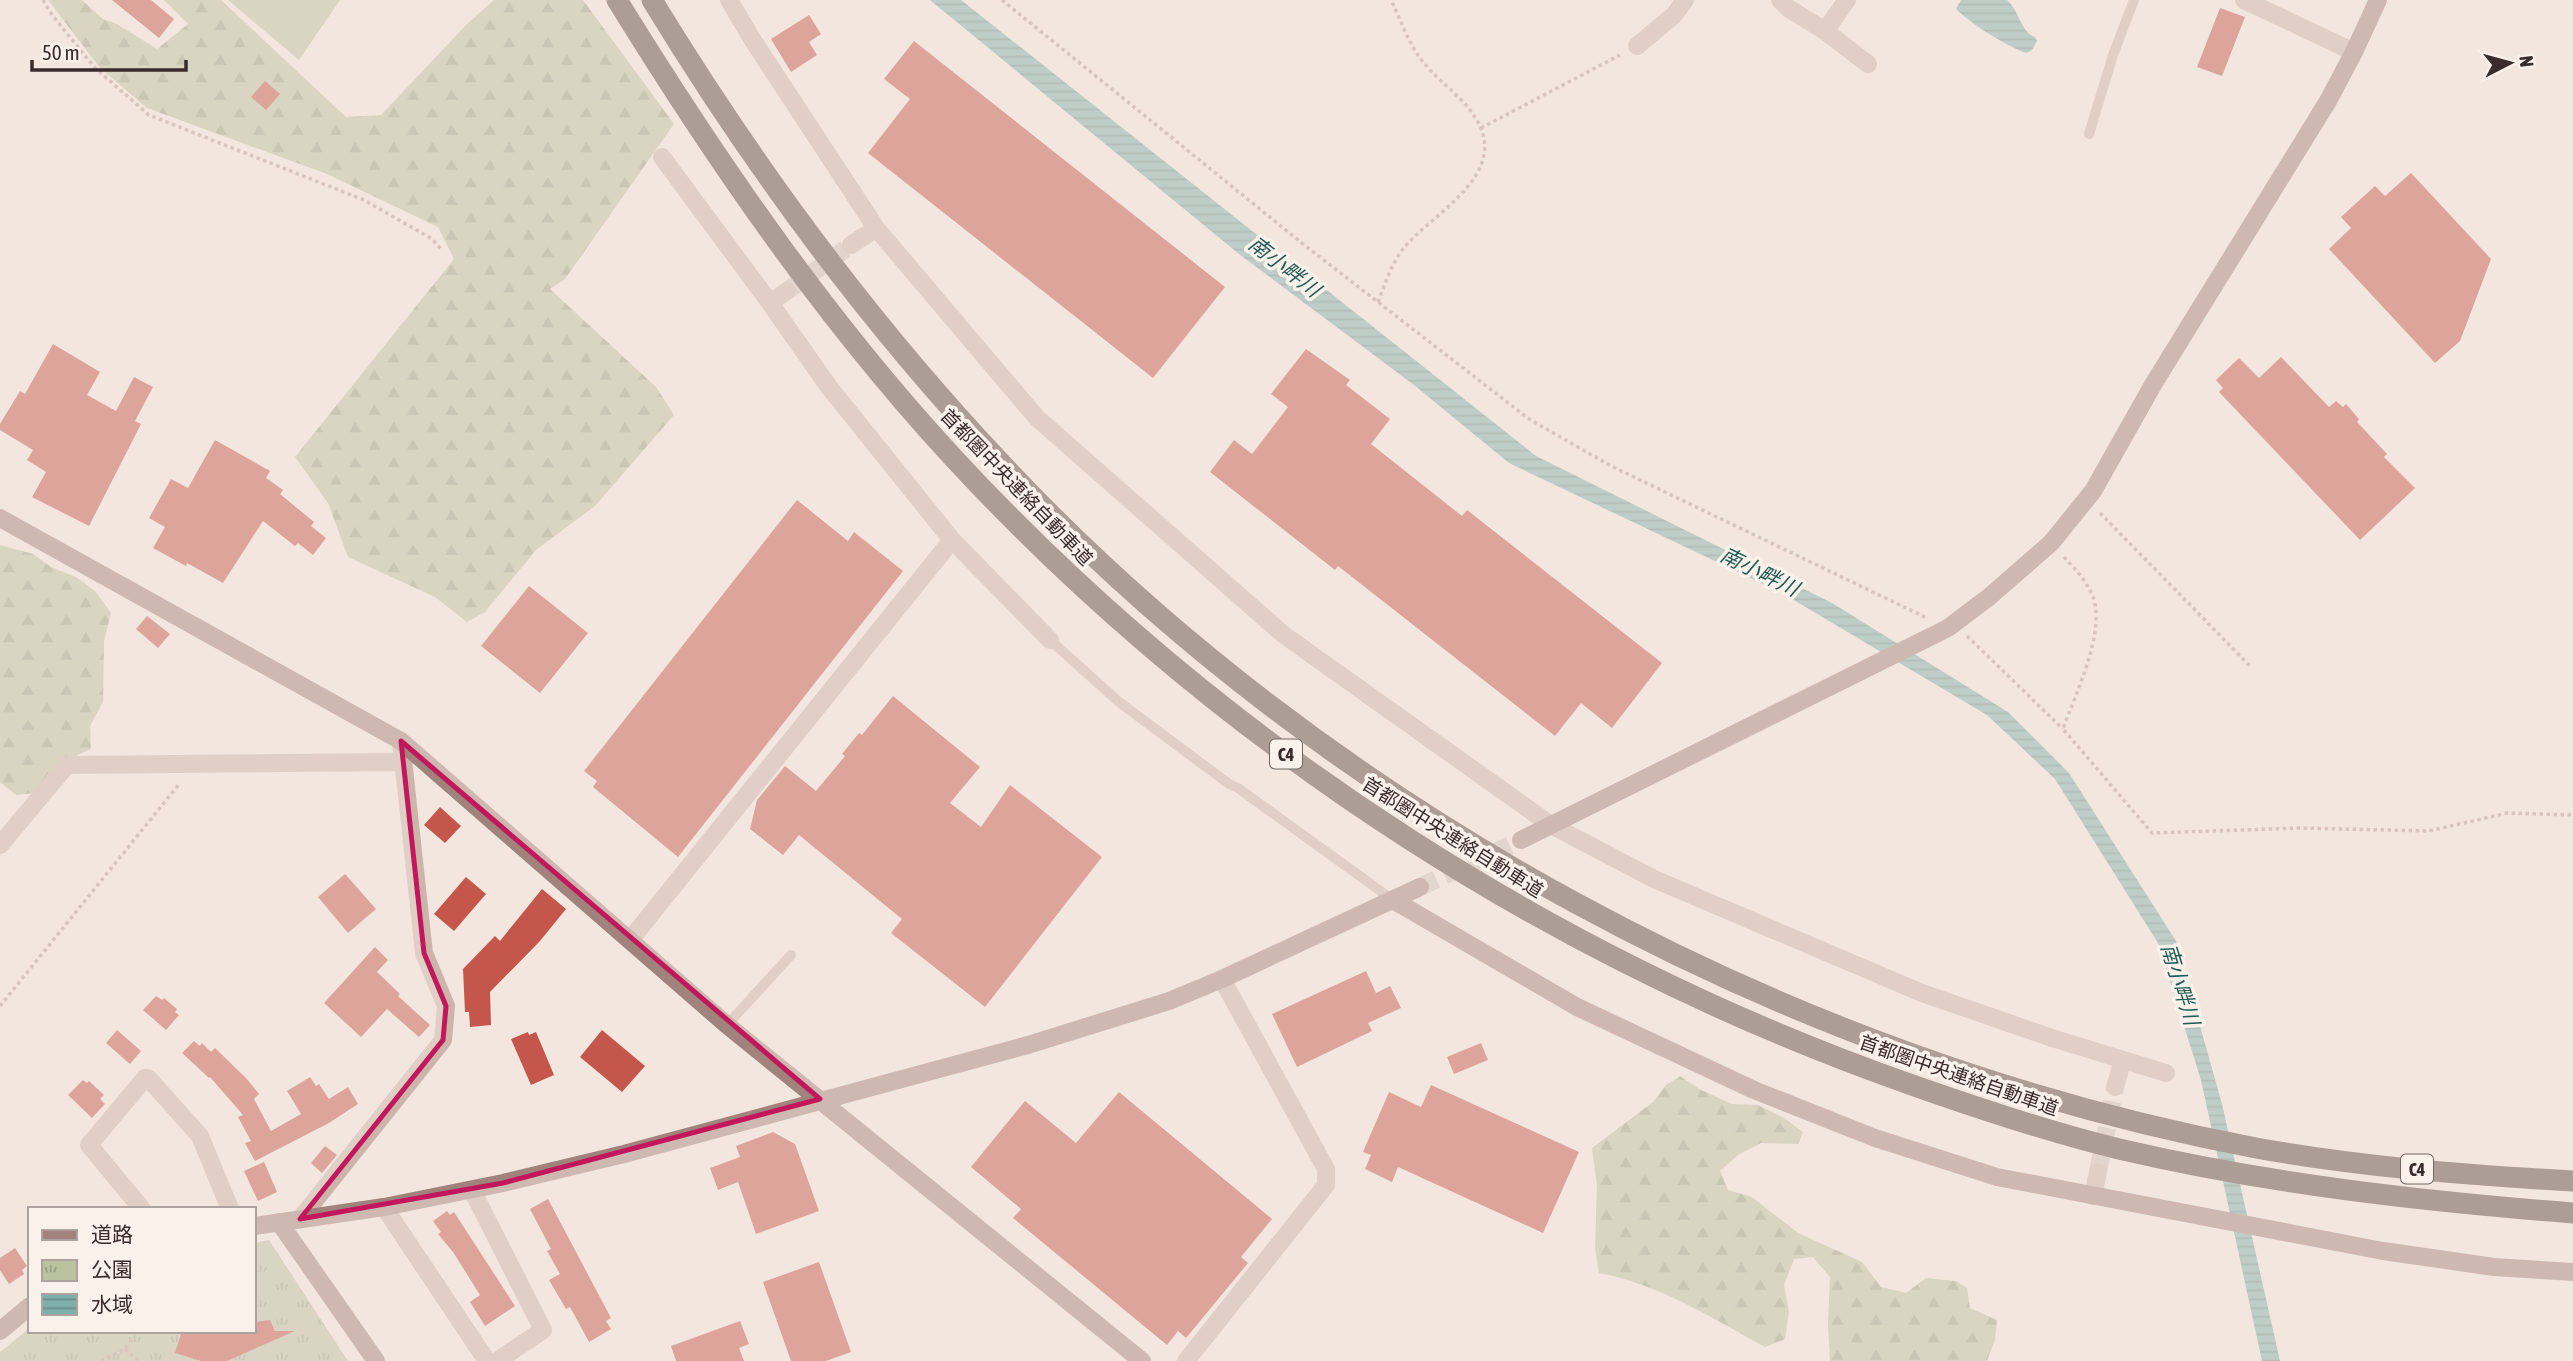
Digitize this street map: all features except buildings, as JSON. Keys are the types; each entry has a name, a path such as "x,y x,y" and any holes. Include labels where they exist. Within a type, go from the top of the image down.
{"highway":[{"name":"首都圏中央連絡自動車道","path":"617,0 664,76 749,201 821,299 888,384 975,482 1074,580 1237,719 1421,848 1544,922 1692,996 1847,1062 2016,1121 2113,1148 2269,1179 2437,1202 2573,1213"},
{"name":"首都圏中央連絡自動車道","path":"652,0 766,173 844,279 1000,462 1094,556 1177,629 1260,697 1346,761 1432,819 1559,896 1704,968 1845,1030 2022,1090 2197,1136 2261,1149 2431,1170 2573,1181"}],"street":[{"path":"729,0 876,228 1037,418 1284,635 1551,825 1654,879 1922,993 2052,1038 2166,1073"},
{"path":"1637,46 1674,15 1685,0"},
{"path":"1780,0 1868,64"},
{"path":"1825,32 1847,0"},
{"path":"2244,0 2354,52"},
{"path":"1521,840 1950,627 2051,543 2094,491 2154,383 2328,101 2378,0"},
{"path":"662,157 829,387 952,540 1050,640"},
{"path":"851,245 876,228"},
{"path":"769,303 787,292"},
{"path":"0,518 401,741 727,1025 1142,1361"},
{"path":"630,940 952,540"},
{"path":"300,1219 443,1040 446,1006 424,953 401,741"},
{"path":"0,845 66,765 403,762"},
{"path":"256,1226 384,1207 472,1190 624,1154 1028,1045 1116,1018 1222,979 1420,887"},
{"path":"1393,900 1577,1007 1754,1090 1875,1138 1997,1177 2283,1233 2494,1268 2573,1272"},
{"path":"1186,1361 1325,1185 1326,1169 1222,979"},
{"path":"2115,1087 2123,1060"},
{"path":"140,1207 89,1145 145,1078 148,1078 200,1136 229,1207"},
{"path":"2093,1196 2098,1172"},
{"path":"472,1190 542,1330 497,1361"},
{"path":"384,1207 487,1361"},
{"path":"279,1223 376,1361"},
{"path":"0,1331 28,1308"}],"lane":[{"path":"2089,134 2113,55 2134,0"},
{"path":"1050,640 1119,702 1176,747 1238,788 1393,900"},
{"path":"727,1025 791,955"}],"path":[{"path":"43,0 51,15 95,68 149,116 364,200 432,239 442,250"},
{"path":"1002,0 1378,302 1529,419 1623,472 1950,627 2063,729 2152,833 2300,828 2429,831 2507,813 2573,815"},
{"path":"1378,302 1394,262 1405,246 1474,182 1483,163 1484,139 1481,128 1460,96 1420,58 1391,0"},
{"path":"1481,128 1637,46"},
{"path":"2087,499 2250,666"},
{"path":"2051,543 2084,579 2094,599 2095,635 2063,729"},
{"path":"0,1006 195,765"},
{"path":"101,1361 125,1349 133,1338"},
{"path":"125,1349 139,1361"}],"highlighted area":[{"path":"401,741 820,1099 503,1183 300,1219 443,1040 446,1006 424,953"}],"green space":[{"path":"48,0 82,0 103,19 117,24 157,49 188,24 164,0 221,0 346,117 381,115 467,24 494,0 583,0 674,124 565,279 550,289 656,387 674,415 595,506 536,550 485,612 467,622 435,597 348,557 328,503 295,457 454,259 438,227 327,174 147,108 100,68"},
{"path":"228,0 340,0 299,60"},
{"path":"0,545 33,554 51,567 76,577 95,591 111,613 104,641 103,702 90,726 91,749 64,761 35,793 16,795 0,782"},
{"path":"1680,1076 1701,1090 1732,1104 1758,1105 1784,1118 1803,1132 1798,1144 1761,1143 1738,1155 1720,1171 1728,1190 1752,1197 1798,1233 1862,1262 1881,1287 1906,1293 1926,1278 1956,1281 1967,1288 1970,1308 1997,1320 1995,1339 1987,1361 1830,1361 1830,1277 1813,1257 1794,1259 1784,1285 1789,1312 1785,1339 1765,1347 1664,1294 1643,1285 1599,1273 1595,1248 1597,1185 1592,1148 1653,1102 1666,1085"},
{"path":"269,1240 348,1361 0,1361 0,1352 28,1330 28,1333 256,1333 256,1243"}],"water":[{"name":"南小畔川","path":"930,0 961,0 1536,456 1832,603 2008,712 2069,773 2176,941 2222,1104 2280,1361 2262,1361 2201,1080 2158,943 2055,779 1987,715 1782,593 1509,463 1414,385 1239,254"},
{"path":"1961,0 2007,0 2026,31 2037,41 2032,50 2026,53 1980,28 1956,9"}],"tunnel":[{"path":"787,291 851,245"},
{"path":"1420,887 1521,840"},
{"path":"2098,1172 2115,1087"}]}
